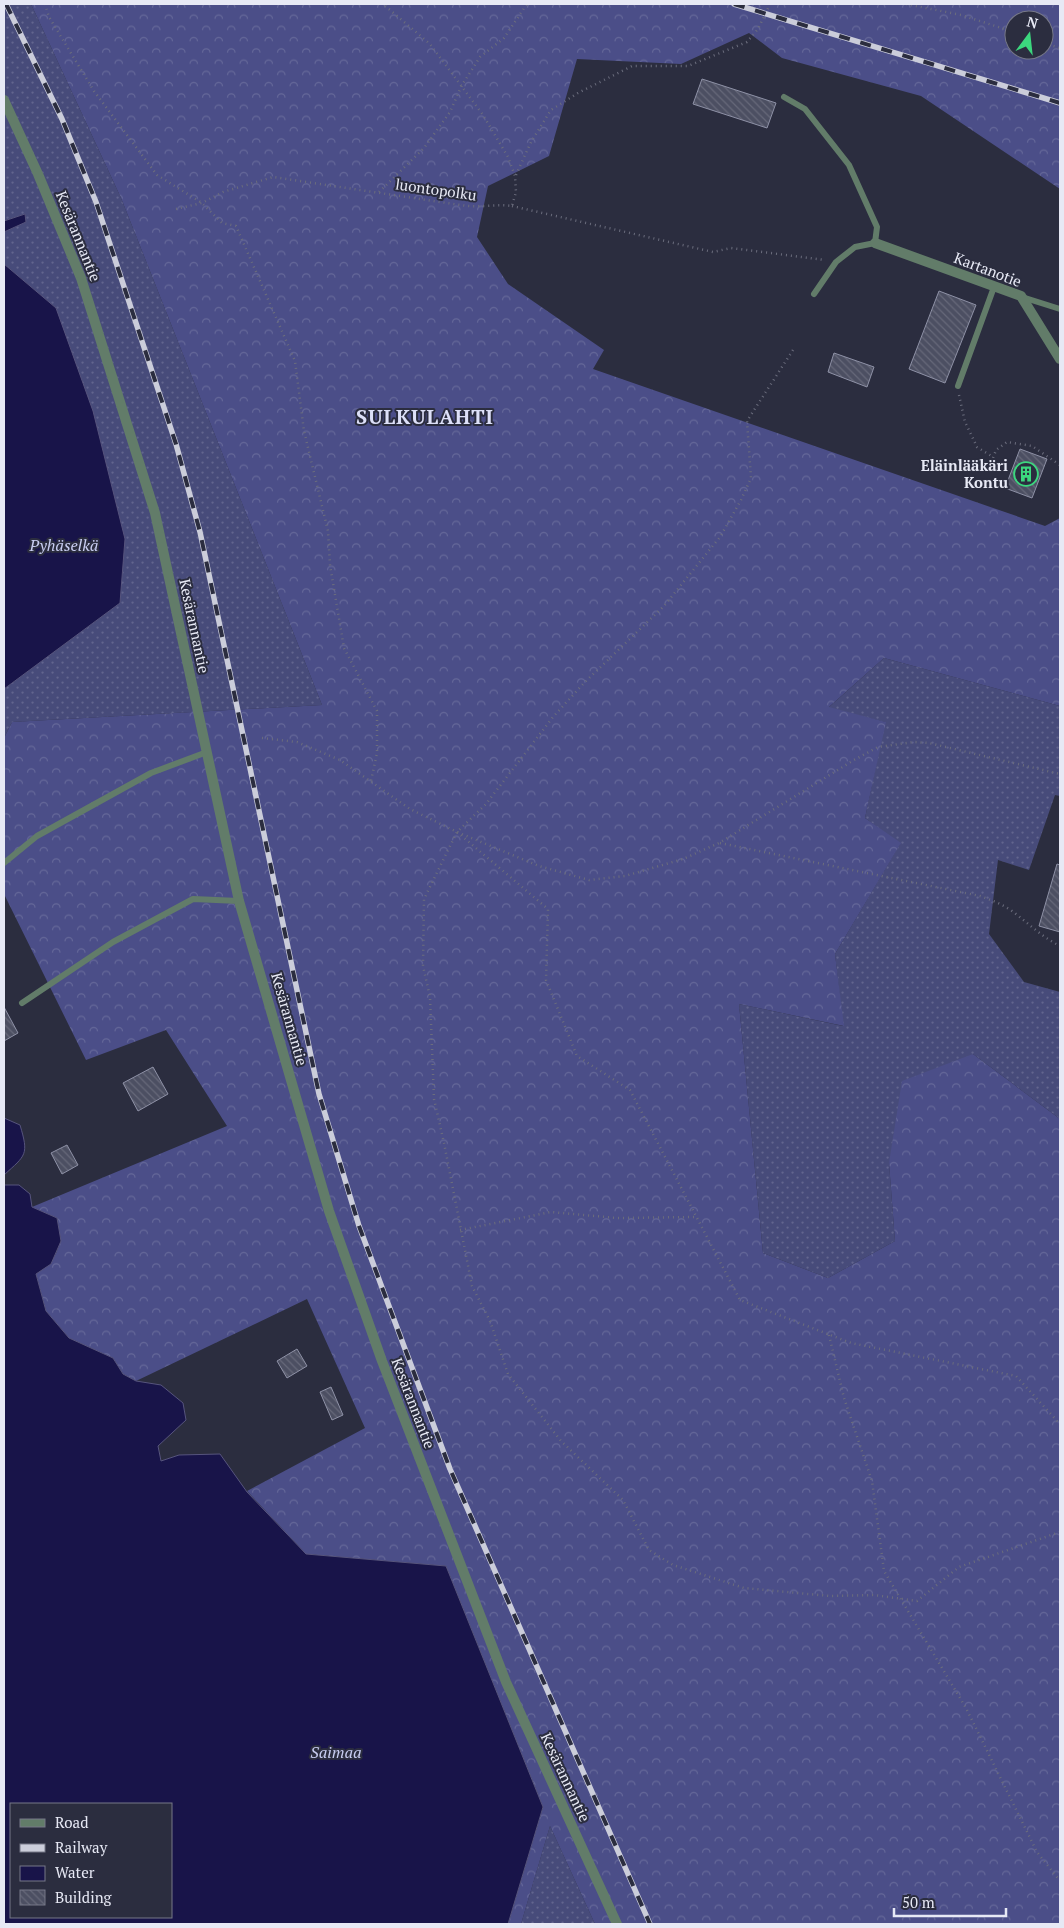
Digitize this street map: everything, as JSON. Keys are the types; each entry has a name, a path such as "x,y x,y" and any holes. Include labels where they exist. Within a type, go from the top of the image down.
{"street":[{"name":"Kesärannantie","path":"4,100 38,174 81,278 152,504 239,901 329,1211 382,1361 506,1682 617,1924"},
{"name":"Kartanotie","path":"875,243 1021,296 1060,359"}],"lane":[{"path":"784,97 805,109 849,165 877,227 875,243 855,247 836,262 814,294"},
{"path":"958,386 994,287"},
{"path":"1021,296 1060,309"},
{"path":"4,863 37,836 152,773 207,752"},
{"path":"22,1003 113,942 193,899 239,901"}],"path":[{"path":"45,4 49,17 94,91 156,175 202,203 222,223 236,226 295,361 304,431 328,531 330,565 344,648 377,711 377,752 371,781"},
{"path":"383,4 430,44 483,115 508,157 515,176 516,192 512,206"},
{"path":"379,192 424,148 450,112 462,86 480,57 504,38 526,4"},
{"path":"515,176 531,142 551,110 578,93 632,66 688,66 747,42 758,29 770,4"},
{"path":"906,4 961,14 1004,29"},
{"name":"luontopolku","path":"176,209 202,203 223,192 273,177 467,206 512,206 713,252 731,248 836,262"},
{"path":"793,350 747,421 751,478 720,537 664,606 584,683 548,724 486,804 457,832 424,899 423,966 430,996 434,1099 472,1286 490,1321 508,1374 561,1441 623,1500 649,1550 674,1565 744,1588 830,1596 874,1595 917,1601 959,1567 1060,1532"},
{"path":"958,386 965,422 977,447 993,457"},
{"path":"988,472 996,450 1007,442 1032,446 1060,465"},
{"path":"262,738 297,742 340,760 410,809 457,832 538,866 589,880 626,876 683,859 719,843 878,747 914,742 929,744 1060,774"},
{"path":"457,832 548,909 546,980 577,1056 630,1090 740,1300 852,1343 1016,1376 1060,1424"},
{"path":"719,843 980,896 1012,911 1035,931 1060,946"},
{"path":"460,1230 552,1212 617,1218 696,1217"},
{"path":"829,1335 844,1398 872,1481 884,1571 966,1708 1037,1852 1060,1881"}],"shaded area":[{"path":"4,4 31,4 121,198 322,705 12,722 4,738 4,689 120,603 56,308 4,264 4,232 26,222 25,214 4,221"},
{"path":"884,658 1060,706 1060,796 1055,795 1029,870 998,860 989,934 1024,982 1060,992 1060,1119 973,1054 889,1163 895,1241 828,1278 763,1253 739,1004 843,1026 835,954 900,844 865,818 885,722 828,708"},
{"path":"550,1826 595,1924 521,1924"}],"green space":[{"path":"31,4 1060,4 1060,189 921,96 782,58 749,33 681,64 577,59 549,156 488,186 477,237 508,284 604,350 593,369 1045,526 1060,518 1060,706 884,658 829,707 886,722 865,818 901,843 835,954 844,1026 739,1004 763,1253 828,1278 895,1241 889,1163 902,1081 973,1054 1060,1119 1060,1924 595,1924 550,1826 521,1924 508,1924 543,1807 446,1566 306,1554 247,1491 365,1428 307,1299 136,1381 123,1374 113,1358 69,1338 46,1311 36,1274 55,1256 59,1244 59,1228 57,1218 32,1207 227,1126 166,1030 86,1060 4,894 4,738 12,722 322,705 121,198"}],"water":[{"path":"25,214 26,222 4,232 4,221"},
{"name":"Pyhäselkä","path":"4,264 56,308 93,411 125,539 120,603 4,689"},
{"path":"4,1118 20,1125 25,1149 24,1154 17,1163 4,1175"},
{"name":"Saimaa","path":"4,1185 19,1185 30,1194 32,1207 57,1218 61,1241 51,1264 36,1274 46,1311 69,1338 113,1358 123,1374 136,1381 161,1385 183,1403 186,1420 158,1446 161,1461 179,1455 220,1454 247,1492 306,1554 446,1566 543,1807 508,1924 4,1924"}],"building":[{"path":"702,79 776,103 767,128 693,104"},
{"path":"939,291 976,305 945,383 909,369"},
{"path":"834,353 874,367 867,387 828,372"},
{"name":"Eläinlääkäri Kontu","path":"1020,449 1047,459 1032,498 1005,488"},
{"path":"1057,864 1060,865 1060,932 1039,926"},
{"path":"4,1007 18,1033 4,1041"},
{"path":"153,1067 168,1094 138,1111 123,1083"},
{"path":"67,1145 78,1165 62,1174 51,1153"},
{"path":"297,1349 307,1366 287,1378 277,1361"},
{"path":"331,1387 343,1415 332,1420 320,1392"}],"railway":[{"path":"6,4 62,119 96,202 176,444 200,532 319,1094 359,1226 450,1469 650,1924"},
{"path":"734,4 1060,103"}],"place":[{"name":"Eläinlääkäri Kontu","path":"1026,474"}],"district":[{"name":"SULKULAHTI","path":"425,416"}]}
